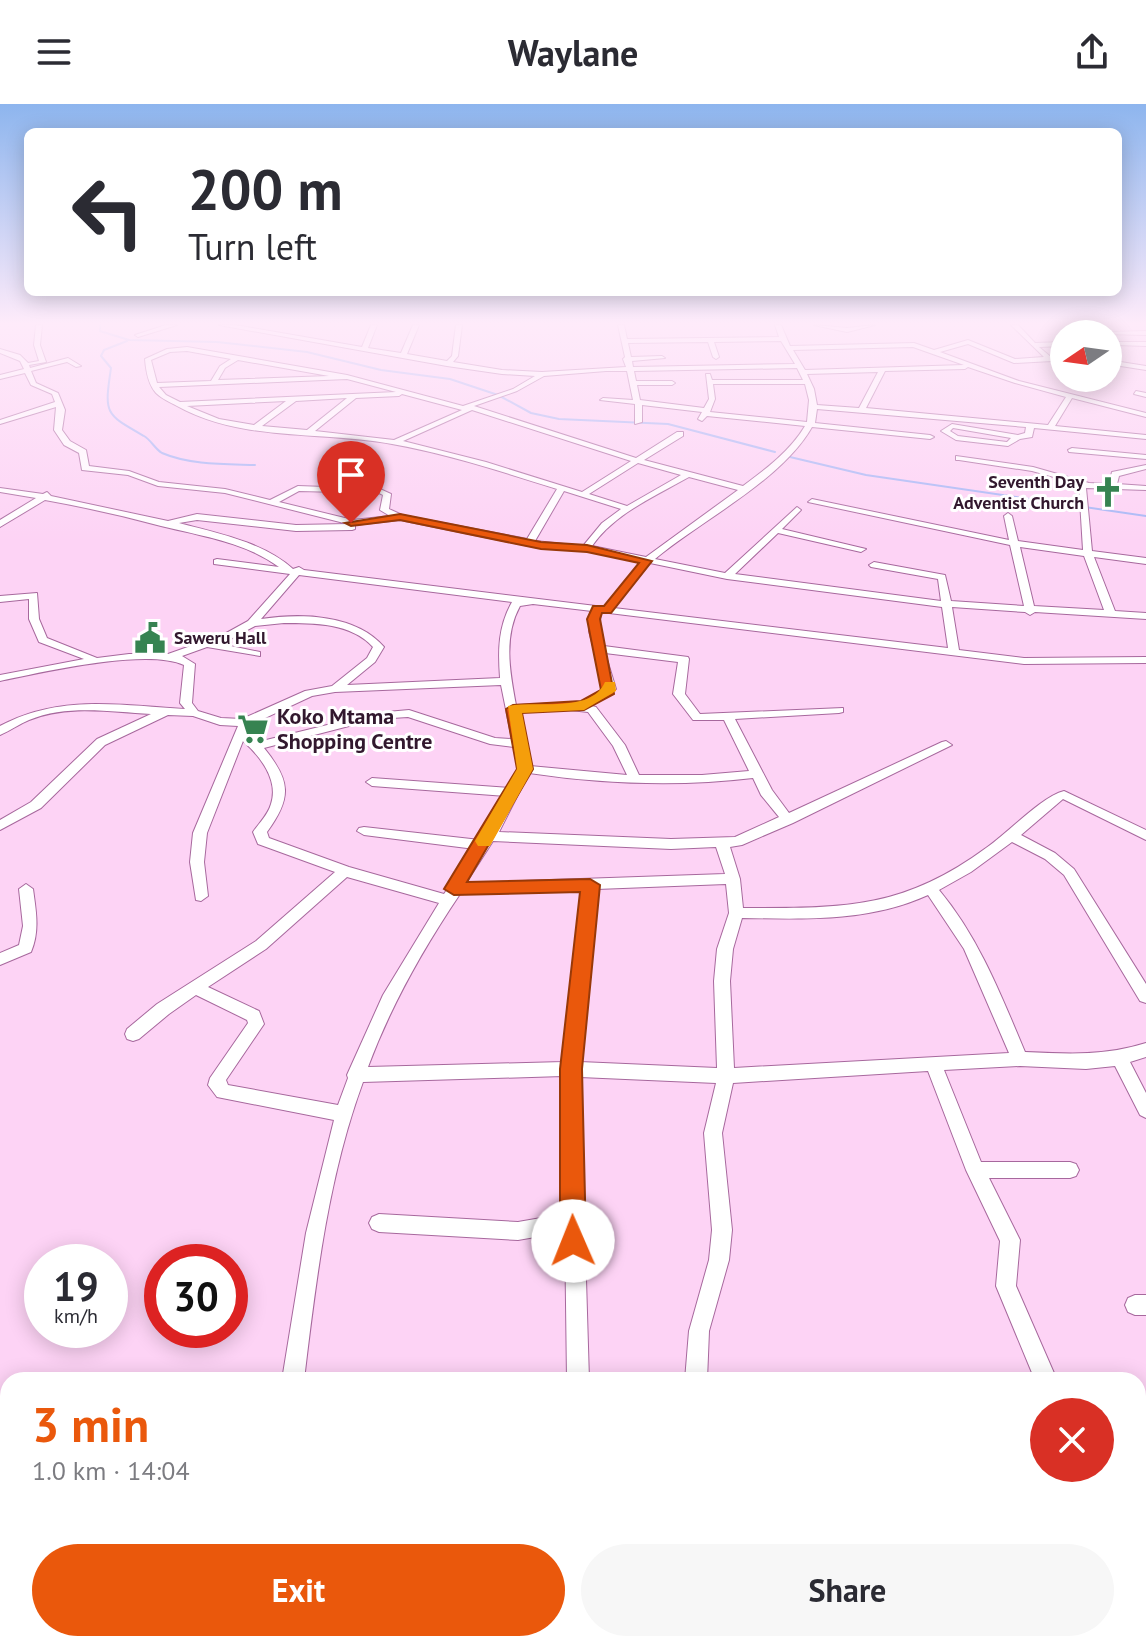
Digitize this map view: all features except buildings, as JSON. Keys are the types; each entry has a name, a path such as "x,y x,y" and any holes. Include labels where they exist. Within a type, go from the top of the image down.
{"street":[{"path":"56,397 61,410 58,430 67,443 83,452 85,468 129,473 153,483 225,491 353,523 400,517"},
{"path":"166,397 212,417 256,427 395,442 629,509"},
{"path":"179,404 346,397"},
{"path":"308,433 353,397"},
{"path":"425,397 586,441 638,461 744,489"},
{"path":"395,442 496,397"},
{"path":"637,397 638,422"},
{"path":"704,415 712,397"},
{"path":"584,706 610,689 593,619 646,561 776,465 811,424 810,397"},
{"path":"862,409 868,397"},
{"path":"1050,428 1070,397"},
{"path":"1079,397 1146,415"},
{"path":"256,427 294,399"},
{"path":"603,400 704,415 930,437"},
{"path":"0,422 57,404"},
{"path":"812,407 926,413 1018,437 1029,435 1030,427"},
{"path":"1018,437 1008,444 956,438 945,431 952,426 1030,427 1146,437"},
{"path":"582,495 680,434"},
{"path":"1072,450 1146,457"},
{"path":"1103,452 1115,474 1113,484"},
{"path":"959,458 1022,466 1085,483 1146,488"},
{"path":"1115,474 1146,467"},
{"path":"587,549 585,547 604,528 629,509 687,475"},
{"path":"1085,483 1082,485 1088,553 1111,615"},
{"path":"272,502 298,488 380,491 387,494 384,510 400,517 529,543 587,549 727,576 944,604 1030,612 1146,616"},
{"path":"529,543 561,489"},
{"path":"0,490 47,495 224,538 276,559 294,570"},
{"path":"0,524 47,495"},
{"path":"812,502 1017,544 1146,561"},
{"path":"727,576 797,510"},
{"path":"1008,516 1017,544 1030,612"},
{"path":"164,524 197,517 296,528 436,525"},
{"path":"777,530 861,549"},
{"path":"217,562 954,654 1036,662 1146,660"},
{"path":"874,565 940,575 954,654"},
{"path":"0,678 97,660 172,656 189,648 213,644 252,623 294,570"},
{"path":"0,599 34,595 34,619 43,640 97,660"},
{"path":"294,1372 309,1265 343,1114 355,1075 388,999 525,769 505,681 507,625 512,608 524,601"},
{"path":"252,623 328,622 350,626 374,638 379,647 377,654 335,689"},
{"path":"213,644 256,654"},
{"path":"600,649 684,659 678,689 687,708 697,718 839,710"},
{"path":"172,656 190,664 186,703 194,713"},
{"path":"201,896 197,862 200,833 243,728 309,693 335,689 505,681"},
{"path":"513,709 584,706 592,709 612,734 634,777"},
{"path":"0,731 26,717 58,709 194,713 243,728 258,746 274,776 279,800 260,832 263,841 345,871 450,894 733,879"},
{"path":"0,826 36,805 101,742 167,711"},
{"path":"258,746 376,716 409,713 494,741 521,744"},
{"path":"729,718 756,774 788,820"},
{"path":"364,831 485,840 722,844 747,839 946,745"},
{"path":"525,769 699,779 756,774"},
{"path":"372,782 513,792"},
{"path":"736,913 857,910 930,888 1013,837 1056,797 1064,795 1146,835"},
{"path":"1013,837 1050,856 1069,872 1146,997"},
{"path":"696,1372 699,1331 721,1247 713,1133 726,1076 722,981 725,949 736,913 733,879 722,844"},
{"path":"133,1034 261,945 345,871"},
{"path":"578,1372 571,1069 590,885"},
{"path":"930,888 955,919 1020,1059"},
{"path":"0,959 26,948 30,926 26,889"},
{"path":"195,988 253,1016 256,1024 218,1078 217,1085 223,1092 343,1114"},
{"path":"355,1075 571,1069 726,1076 1020,1059 1086,1062 1120,1058 1146,1050"},
{"path":"1120,1058 1146,1110"},
{"path":"933,1064 975,1170 1010,1240 1006,1286 1043,1372"},
{"path":"975,1170 1070,1170"},
{"path":"379,1223 518,1231 541,1227 572,1215"}],"waterway":[{"path":"108,397 110,411 115,417 162,453 184,460 255,465"},
{"path":"502,397 531,413 559,419 668,424 775,452"},
{"path":"790,457 866,475 1146,516"}],"slow traffic":[{"path":"484,841 525,769 513,709 584,706 609,691 610,685"}],"place":[{"name":"Seventh Day Adventist Church","path":"1108,492"},
{"name":"Saweru Hall","path":"150,638"},
{"name":"Koko Mtama Shopping Centre","path":"253,729"}],"route":[{"path":"351,523 400,517 541,545 587,549 646,561 623,594 606,611 597,608 593,619 610,684 609,691 584,706 513,709 525,769 454,889 590,885 583,985 571,1069 573,1241"}]}
